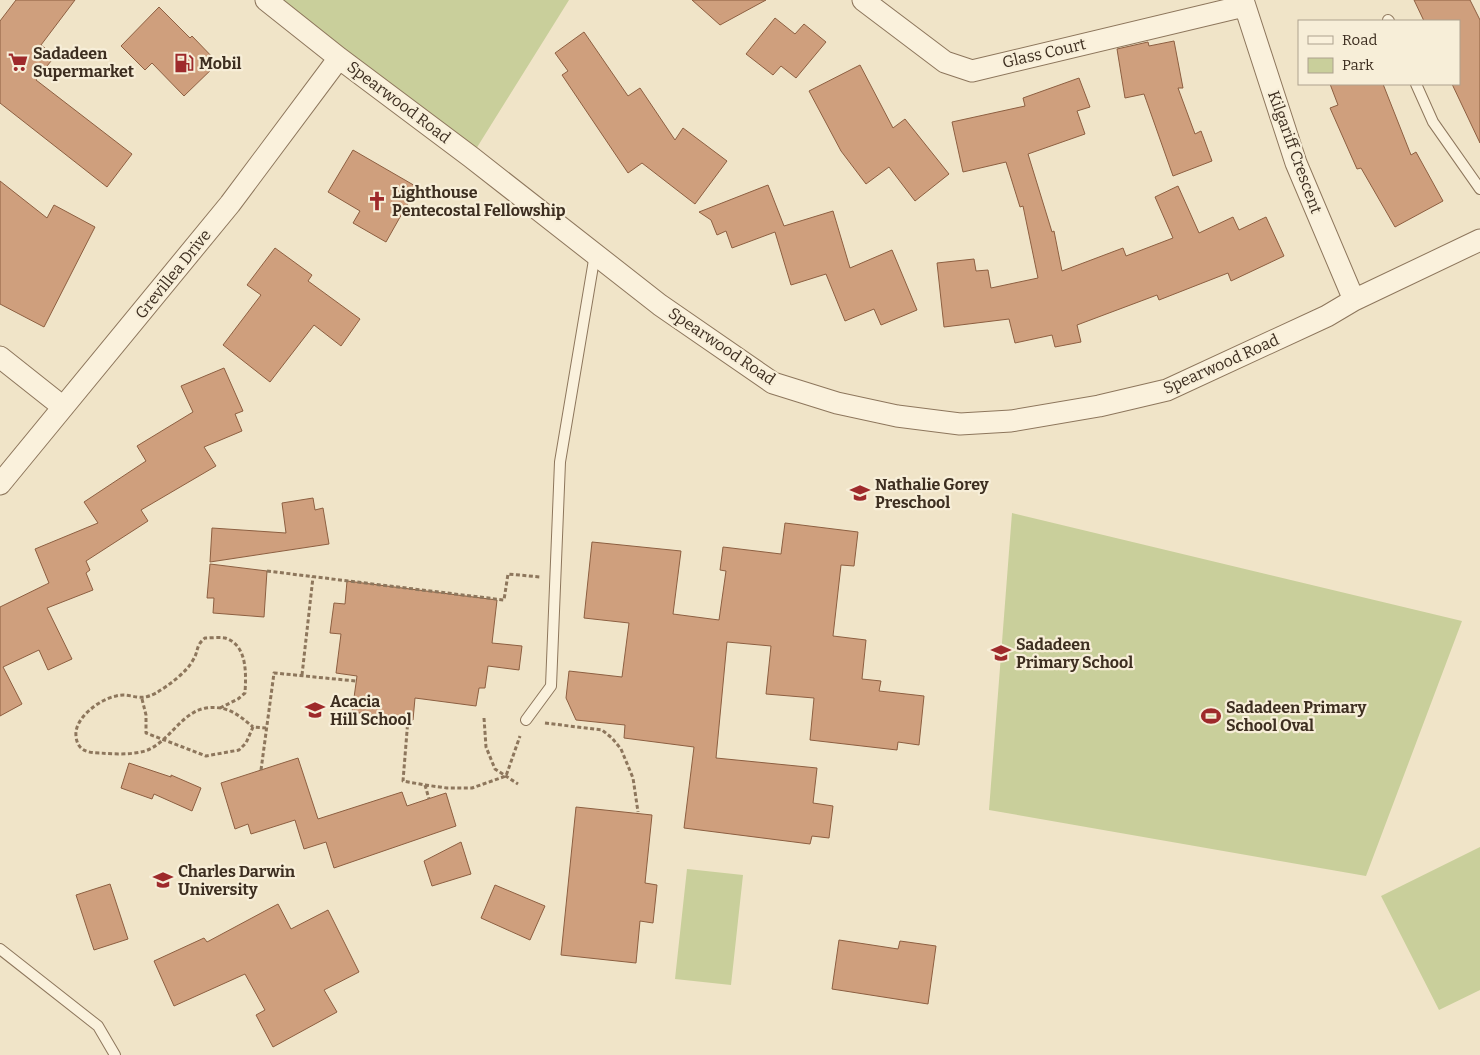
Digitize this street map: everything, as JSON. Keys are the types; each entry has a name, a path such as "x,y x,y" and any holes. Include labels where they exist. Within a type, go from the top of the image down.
{"street":[{"name":"Spearwood Road","path":"266,0 660,305 773,383 837,403 898,416 960,424 1011,421 1099,406 1167,390 1327,316 1354,300 1480,240"},
{"name":"Glass Court","path":"863,0 945,62 972,70 1244,3"},
{"name":"Kilgariff Crescent","path":"1244,3 1296,163 1354,300"},
{"name":"Grevillea Drive","path":"0,484 230,204 339,58"},
{"path":"0,357 63,407"}],"lane":[{"path":"1416,85 1433,122 1480,189"},
{"path":"526,720 551,686 560,462 595,254"},
{"path":"0,949 98,1026 116,1055"}],"path":[{"path":"267,571 504,600 508,574 555,578"},
{"path":"302,676 313,577"},
{"path":"220,708 238,699 245,693 246,674 244,659 236,646 225,638 205,638 198,644 194,659 186,670 156,693 142,699 117,695 99,703 82,718 76,728 76,739 80,748 89,754 126,754 146,750 164,740 194,712 206,708 220,708 239,714 254,728 266,728"},
{"path":"261,770 274,673 356,681"},
{"path":"142,699 146,715 146,733 206,756 238,750 246,744 254,728"},
{"path":"484,718 486,747 495,769 518,784"},
{"path":"408,719 403,781 425,786 472,788 506,776"},
{"path":"506,776 526,720 602,730 621,749 633,778 638,812"},
{"path":"425,786 429,799"}],"green space":[{"path":"266,0 569,0 471,157"},
{"name":"Sadadeen Primary School Oval","path":"1012,513 1462,621 1366,876 989,810"},
{"path":"1480,847 1480,990 1439,1010 1381,896"},
{"path":"687,869 743,875 731,985 675,979"}],"building":[{"path":"16,0 75,0 41,45 55,56 36,80 132,154 107,187 0,103 0,21"},
{"path":"692,0 766,0 720,25"},
{"path":"1414,0 1470,0 1480,20 1480,143 1452,85 1460,85 1460,20 1424,20"},
{"path":"159,7 190,38 192,36 218,63 184,96 152,63 145,70 121,46"},
{"path":"775,18 795,34 804,24 826,42 796,78 781,66 773,75 746,54"},
{"path":"584,32 628,96 640,88 675,140 683,128 727,161 695,204 642,163 628,173 562,75 568,71 555,53"},
{"path":"1174,41 1183,88 1178,88 1195,134 1201,131 1212,161 1173,176 1144,94 1125,98 1117,49 1148,42 1149,46"},
{"path":"860,65 893,128 905,119 949,174 915,201 889,167 866,184 841,151 809,91"},
{"path":"1079,78 1090,107 1077,111 1085,134 1028,154 1052,232 1054,231 1062,271 1123,248 1126,256 1173,238 1155,197 1178,186 1199,233 1233,217 1239,230 1266,217 1284,256 1231,281 1228,273 1159,300 1157,295 1077,325 1081,342 1055,347 1052,335 1015,343 1009,319 944,327 937,263 974,259 976,271 988,270 991,288 1038,278 1023,206 1020,207 1006,162 963,172 952,122 1025,106 1023,98"},
{"path":"1330,85 1383,85 1411,155 1416,152 1443,201 1395,227 1361,168 1357,169 1330,108 1338,105"},
{"name":"Lighthouse Pentecostal Fellowship","path":"353,150 417,187 386,242 353,223 360,211 328,192"},
{"path":"0,181 47,218 54,205 95,227 44,327 0,304"},
{"path":"768,185 784,226 833,211 850,268 892,250 917,310 881,325 874,309 845,321 826,274 791,285 775,232 732,248 726,231 717,235 711,220 699,212"},
{"path":"275,248 312,275 308,281 360,319 341,346 314,325 270,382 223,345 261,295 247,285"},
{"path":"224,368 243,411 235,414 242,431 204,447 216,466 141,510 148,521 86,561 90,570 86,573 93,590 47,608 72,659 48,670 39,650 3,667 22,704 0,716 0,607 49,583 35,549 98,523 84,502 146,461 137,446 193,412 181,386"},
{"path":"313,498 315,510 323,508 329,544 210,562 212,528 286,533 282,503"},
{"path":"785,523 858,532 854,566 841,565 833,636 866,640 862,679 881,681 879,691 924,696 919,745 898,742 897,750 810,740 814,698 766,694 771,646 727,642 716,758 817,768 813,803 833,806 829,838 812,836 810,844 684,828 694,747 624,738 625,725 576,720 566,698 569,671 622,677 629,623 584,618 592,542 681,551 673,614 719,620 726,571 720,570 723,547 781,554"},
{"path":"210,564 267,571 264,617 213,613 214,598 207,598"},
{"name":"Acacia Hill School","path":"347,581 497,600 492,643 522,646 519,670 488,666 485,688 479,688 476,706 415,698 413,720 352,712 357,676 336,673 341,634 330,633 334,603 345,604"},
{"path":"298,758 318,819 402,792 407,806 446,793 456,826 334,868 326,842 304,849 295,820 251,834 248,824 235,829 221,783"},
{"path":"129,763 171,777 171,775 201,788 192,811 154,794 152,799 121,788"},
{"path":"576,807 652,815 645,883 657,885 653,923 640,921 636,963 561,955"},
{"path":"461,842 471,874 432,886 424,861"},
{"path":"110,884 128,939 94,950 76,895"},
{"path":"495,885 545,906 530,940 481,918"},
{"path":"278,904 291,929 328,910 359,972 324,990 337,1012 273,1047 256,1015 265,1010 245,974 174,1006 154,961 204,938 207,942"},
{"path":"839,940 898,949 900,941 936,946 928,1004 832,989"}],"place":[{"name":"Sadadeen Supermarket","path":"18,62"},
{"name":"Mobil","path":"184,63"},
{"name":"Lighthouse Pentecostal Fellowship","path":"377,201"},
{"name":"Nathalie Gorey Preschool","path":"860,493"},
{"name":"Sadadeen Primary School","path":"1001,653"},
{"name":"Acacia Hill School","path":"315,710"},
{"name":"Sadadeen Primary School Oval","path":"1211,716"},
{"name":"Charles Darwin University","path":"163,880"}]}
